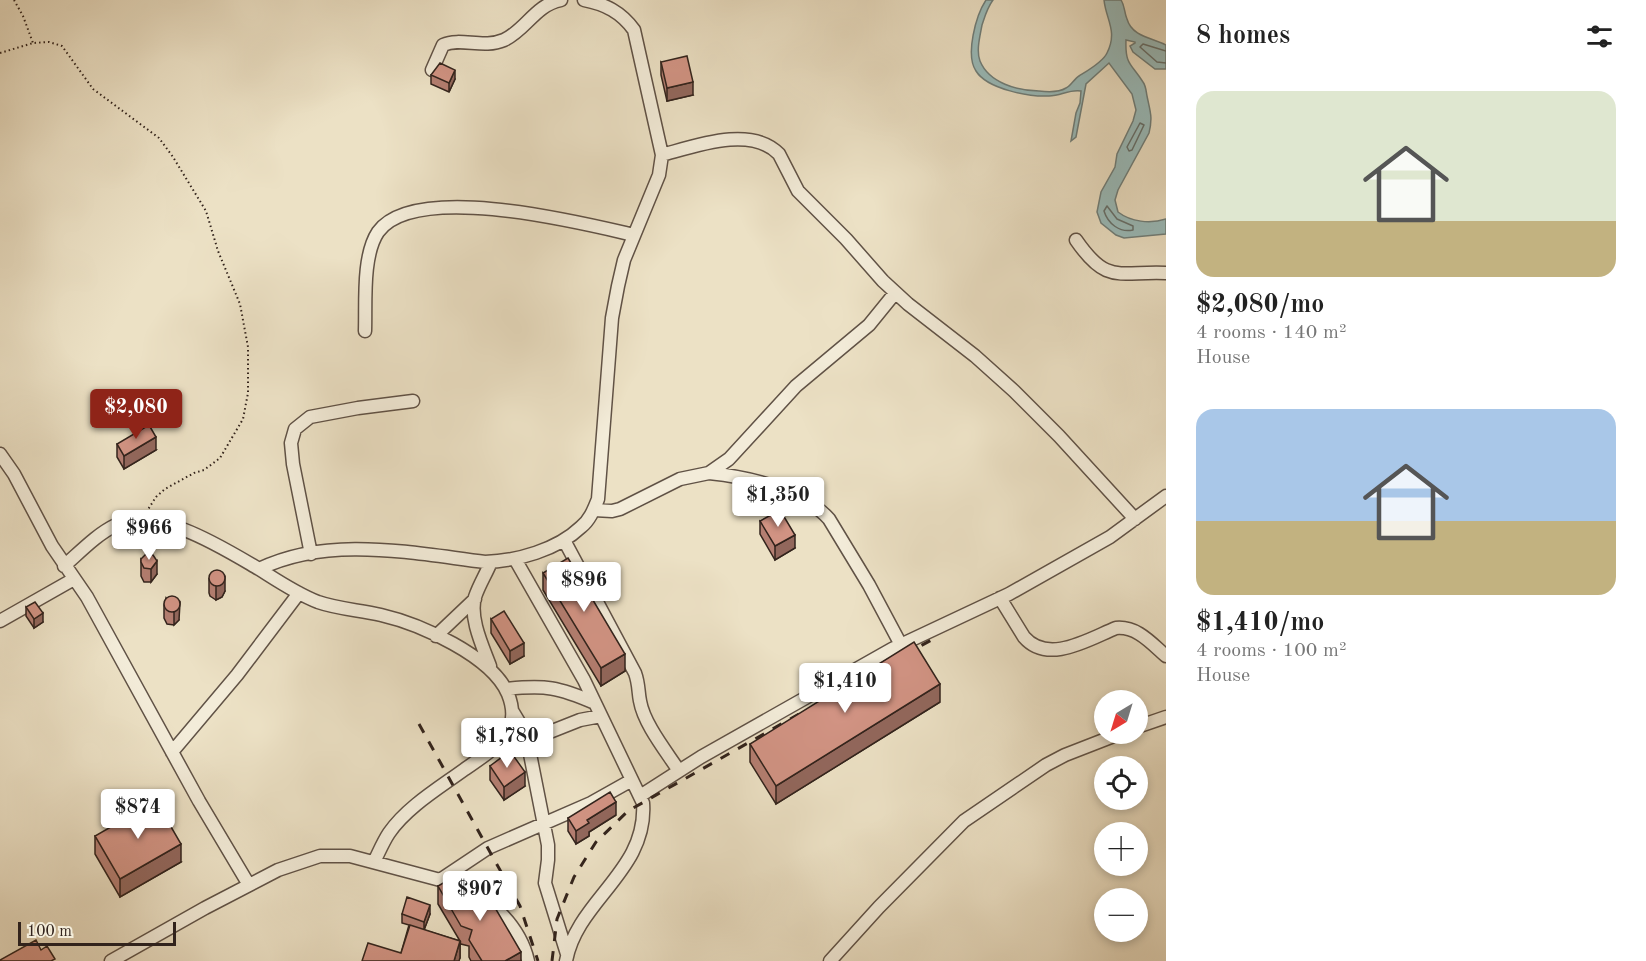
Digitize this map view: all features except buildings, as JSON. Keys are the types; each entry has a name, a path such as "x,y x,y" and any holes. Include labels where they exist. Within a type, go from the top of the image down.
{"lane":[{"path":"432,70 443,45 454,43 484,45 504,40 539,9 561,0"},
{"path":"259,569 281,560 357,549 389,550 491,562 515,559 564,540 582,527 594,510 598,499 601,473 612,318 618,286 634,235 659,175 662,155 634,30 613,9 584,0"},
{"path":"662,155 705,143 730,140 744,139 769,145 779,154 798,191 846,238 895,293 975,356 1014,391 1135,519"},
{"path":"365,331 370,256 379,232 394,219 425,210 473,207 545,216 634,235"},
{"path":"1076,240 1094,263 1110,272 1166,273"},
{"path":"709,473 729,459 796,386 869,325 895,293"},
{"path":"311,554 293,464 291,443 296,429 302,421 310,417 413,401"},
{"path":"0,454 14,474 39,524 64,566 87,597 172,752 249,885"},
{"path":"594,510 620,509 680,479 709,473 732,476 804,498 821,509 829,519 869,585 901,645"},
{"path":"640,796 776,713 901,645 1000,598 1110,537 1166,496"},
{"path":"64,566 105,531 128,521 143,519 200,537 299,593 336,607 405,622 480,660 491,669 506,689 513,712 525,732 548,852 545,883 567,958"},
{"path":"564,540 635,673 639,687 639,701 648,721 679,771"},
{"path":"515,559 595,703 643,802 642,824 633,854 579,926 567,958"},
{"path":"491,562 475,599 474,610 478,631 491,669"},
{"path":"0,621 74,579"},
{"path":"172,752 237,675 299,593"},
{"path":"1000,598 1023,637 1035,647 1050,650 1070,646 1124,627 1133,630 1166,656"},
{"path":"436,636 475,599"},
{"path":"506,689 545,687 561,689 595,703"},
{"path":"374,862 388,834 403,817 504,738 513,712"},
{"path":"527,741 580,720 601,716"},
{"path":"1148,723 1166,717"},
{"path":"830,961 964,820 1046,765 1094,744"},
{"path":"440,879 488,848 591,803 632,780"},
{"path":"111,961 278,870 320,856 350,856 440,879 471,890 498,910 520,940 528,961"}],"path":[{"path":"14,0 33,43"},
{"path":"0,52 33,43 49,42 62,46 93,89 159,138 206,211 218,251 242,312 248,347 248,393 243,419 220,458 204,470 165,489 156,497 143,519"}],"water":[{"path":"986,0 993,0 982,25 978,48 980,61 990,75 1013,87 1031,91 1060,91 1102,60 1107,53 1111,38 1104,0 1121,0 1133,30 1166,45 1166,69 1155,69 1133,52 1130,46 1135,42 1126,40 1128,59 1145,87 1151,123 1149,133 1118,190 1115,200 1118,212 1129,218 1147,222 1166,219 1166,234 1124,238 1116,235 1101,223 1097,212 1101,192 1115,167 1117,154 1136,110 1132,94 1109,63 1086,84 1076,137 1071,141 1081,91 1049,96 1009,91 989,83 976,71 972,55 973,35"}],"railway":[{"path":"904,655 935,638"},
{"path":"552,961 557,919 574,877 596,842 628,811 799,714"},
{"path":"419,724 520,906 538,961"}]}
